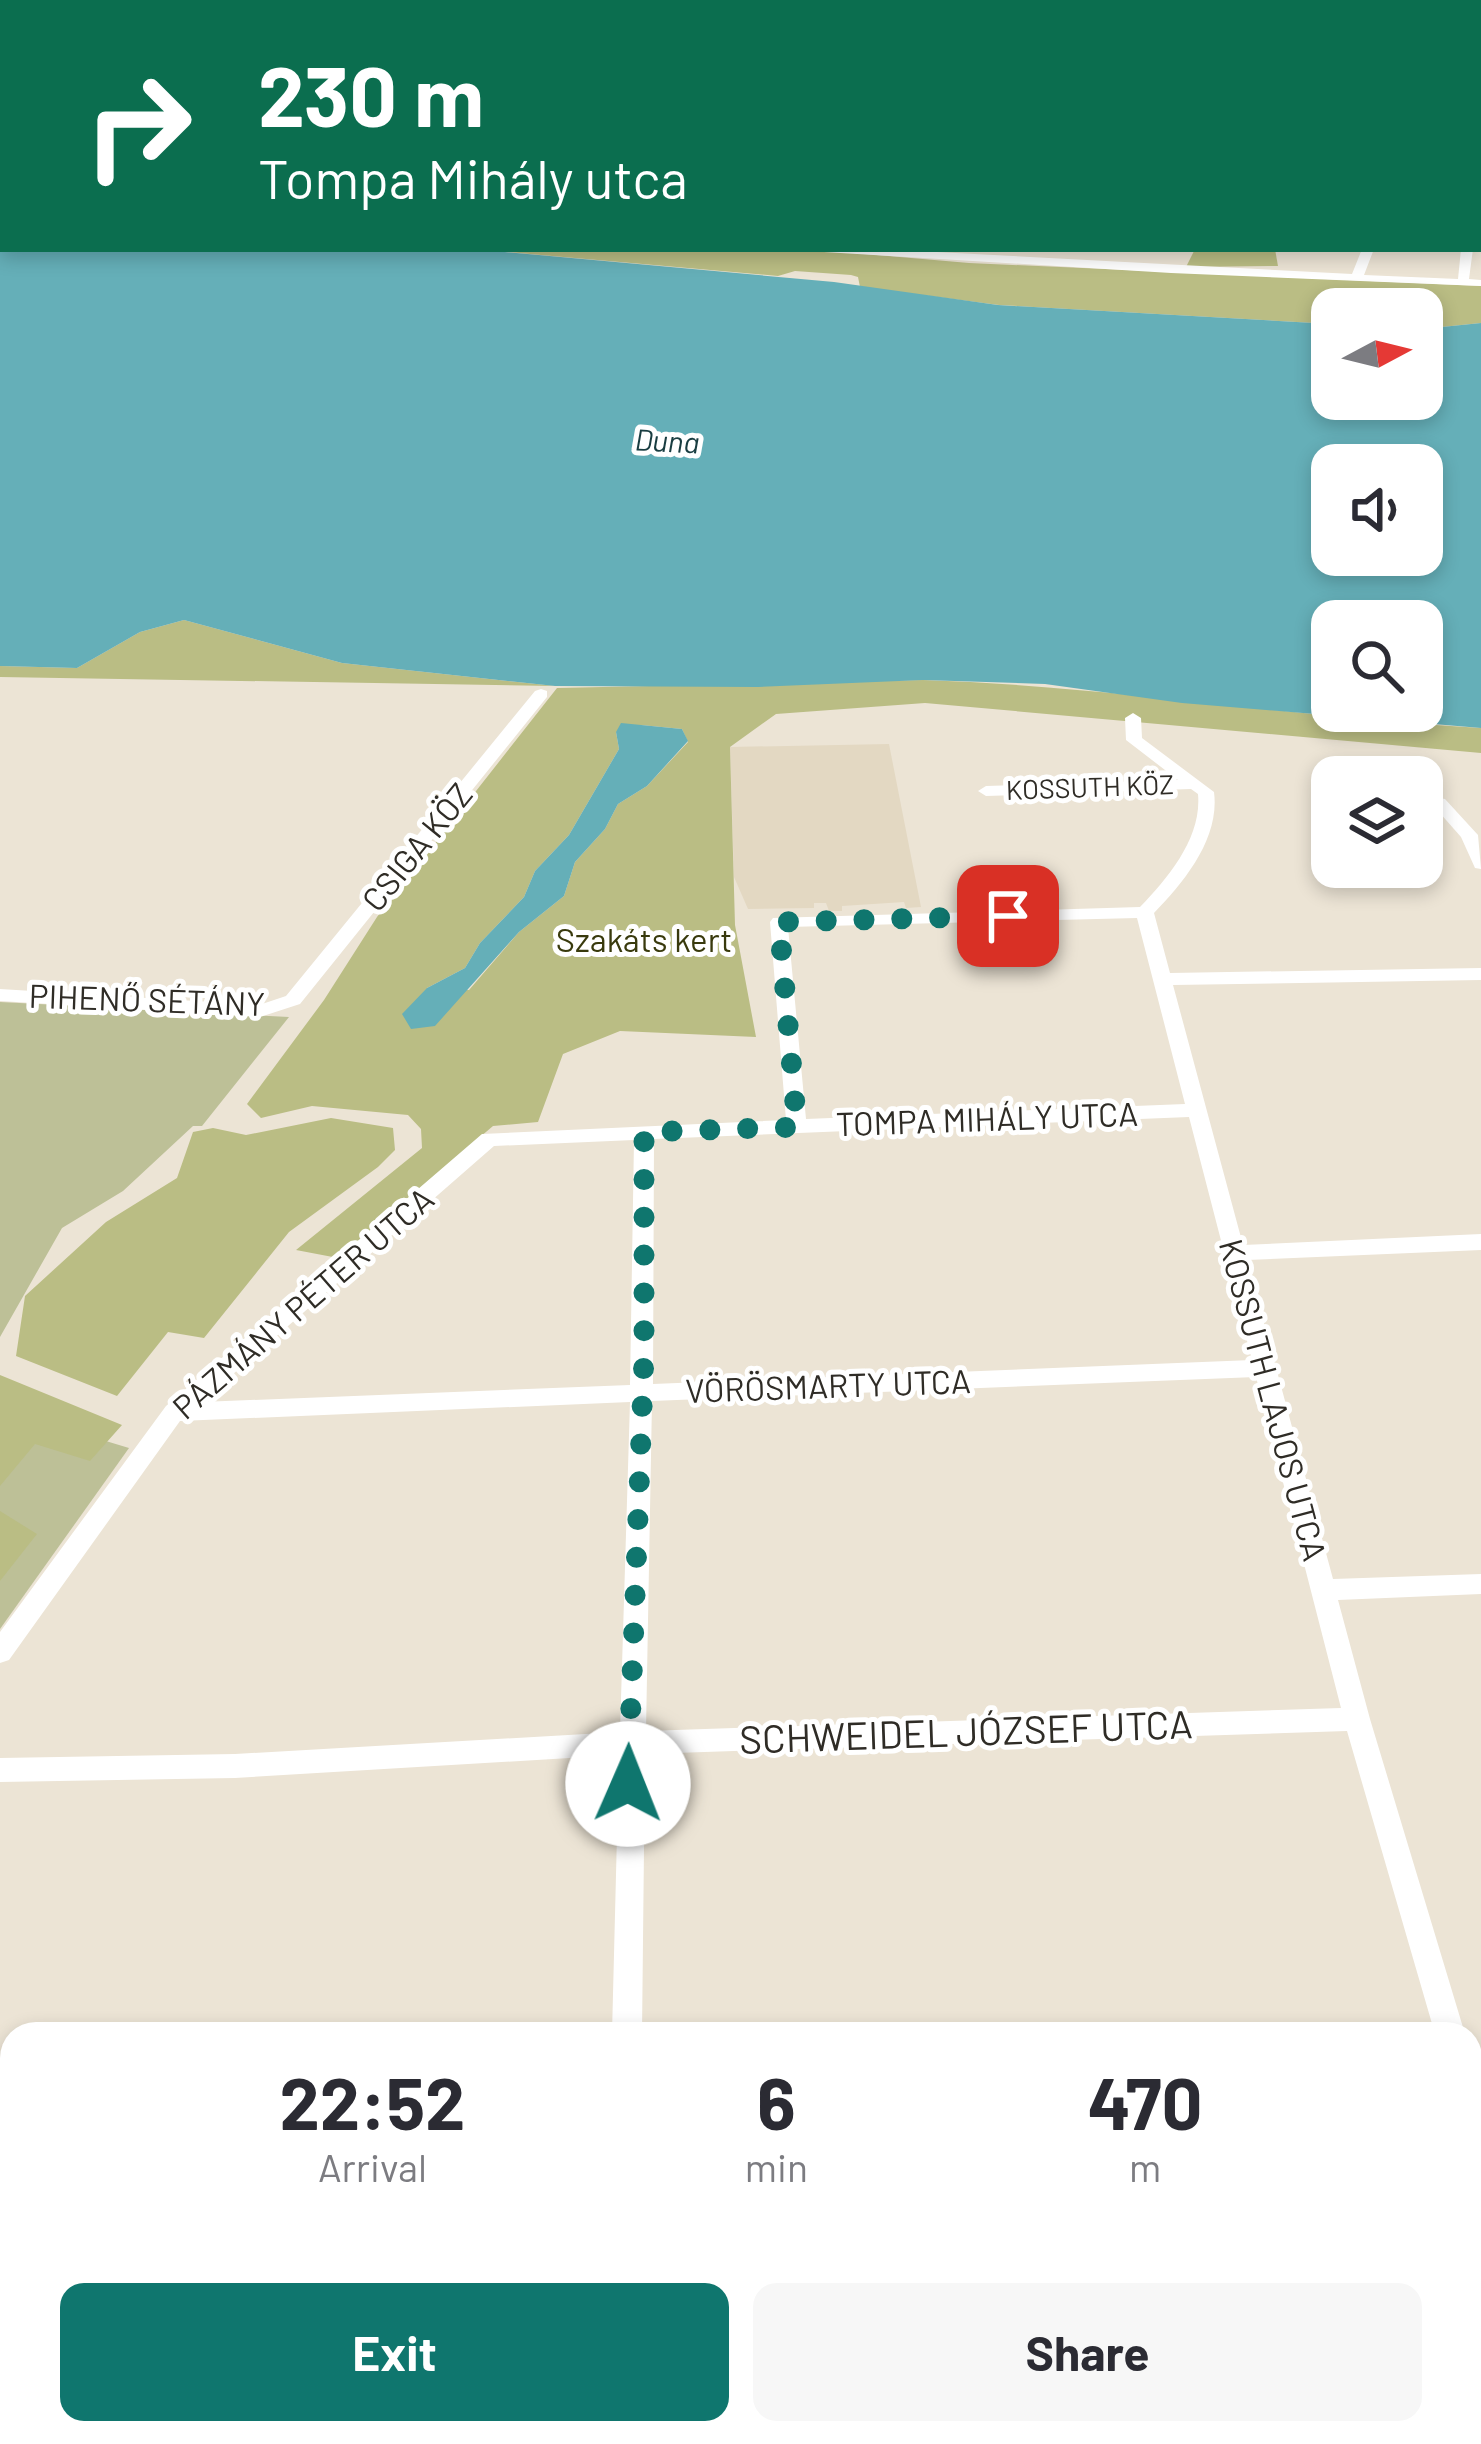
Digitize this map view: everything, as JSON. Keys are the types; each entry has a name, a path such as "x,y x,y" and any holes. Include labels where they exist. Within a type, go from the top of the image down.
{"street":[{"path":"871,252 1171,271 1481,283"},
{"path":"1357,277 1367,252"},
{"path":"1463,282 1467,252"},
{"name":"CSIGA KÖZ","path":"293,1000 542,694"},
{"path":"797,1127 779,922 1145,912 1191,856 1209,801 1206,792 1134,740 1133,718"},
{"name":"KOSSUTH KÖZ","path":"986,791 1194,784"},
{"path":"1443,807 1469,836 1481,864"},
{"name":"KOSSUTH LAJOS UTCA","path":"1145,912 1357,1719 1446,2022"},
{"path":"1163,980 1481,974"},
{"name":"PIHENŐ SÉTÁNY","path":"0,995 260,1011 293,1000"},
{"name":"TOMPA MIHÁLY UTCA","path":"489,1139 1197,1110"},
{"path":"627,2022 644,1132"},
{"name":"PÁZMÁNY PÉTER UTCA","path":"0,1652 174,1412 489,1139"},
{"path":"1234,1253 1481,1242"},
{"name":"VÖRÖSMARTY UTCA","path":"174,1412 1265,1369"},
{"path":"1323,1590 1481,1584"},
{"name":"SCHWEIDEL JÓZSEF UTCA","path":"0,1770 235,1766 629,1743 1357,1719"}],"shaded area":[{"path":"889,744 921,907 906,908 904,902 829,911 826,903 814,903 814,908 748,909 734,877 730,747"}],"green space":[{"path":"507,252 842,252 969,263 1481,286 1481,323 1443,327 1443,288 1311,288 1311,323 999,305 860,287 858,277 851,275 795,271 778,276"},
{"path":"1194,252 1276,252 1278,266 1186,267"},
{"path":"184,620 342,663 555,686 0,677 0,666 77,668 140,632"},
{"name":"Szakáts kert","path":"923,680 993,683 1311,714 1311,732 1443,732 1443,725 1481,728 1481,753 925,703 776,714 730,747 735,925 756,1037 620,1031 563,1054 538,1122 493,1126 338,1258 296,1250 422,1148 421,1129 408,1115 312,1106 261,1118 247,1104 324,1000 377,917 557,688","holes":["641,725 682,729 688,742 647,786 618,804 605,829 575,862 564,896 519,932 469,990 427,988 465,968 480,943 524,897 535,871 569,835 619,749 616,732"]},
{"path":"0,1002 289,1017 202,1126 193,1126 123,1191 62,1228 0,1337"},
{"path":"331,1118 393,1128 395,1150 289,1232 204,1338 168,1332 117,1396 16,1356 25,1296 106,1222 177,1178 193,1132 213,1128 246,1135"},
{"path":"0,1375 122,1425 90,1461 35,1444 0,1486"},
{"path":"0,1409 129,1448 0,1629"},
{"path":"0,1511 37,1534 0,1581"}],"water":[{"name":"Duna","path":"0,252 506,252 834,282 998,305 1311,323 1311,420 1443,420 1443,327 1481,323 1481,728 1443,725 1443,600 1311,600 1311,714 1182,703 1045,684 923,680 758,687 555,686 342,663 184,620 140,632 77,668 0,666"},
{"path":"621,723 682,729 688,741 647,786 618,804 605,829 575,862 564,896 519,932 435,1026 411,1029 402,1014 427,988 465,968 480,943 524,897 535,871 569,835 619,749 616,732"}],"route":[{"path":"628,1784 644,1356 644,1132 797,1127 779,922 1008,916"}]}
